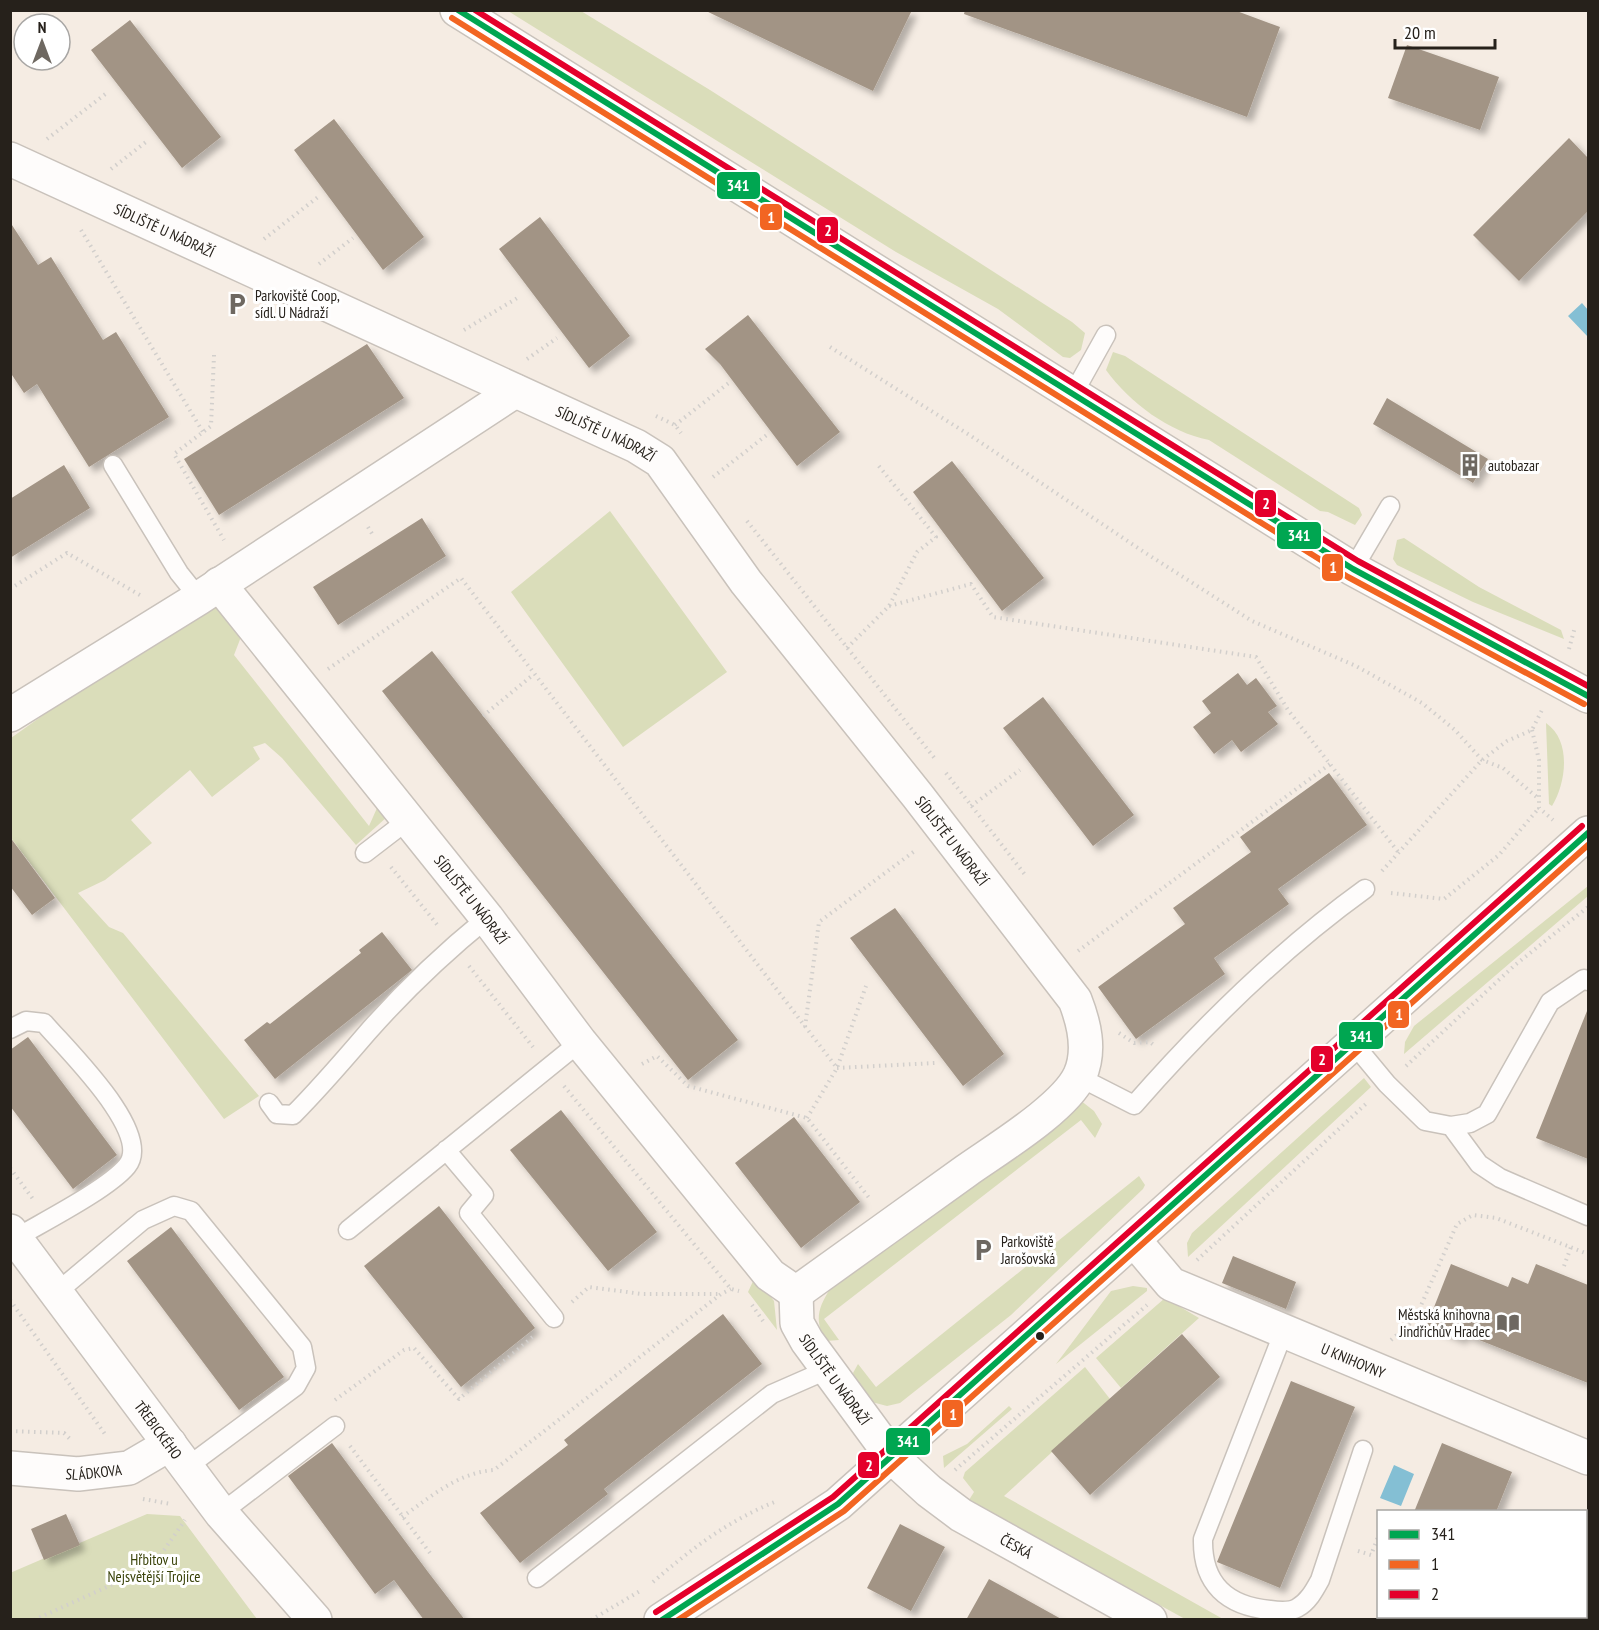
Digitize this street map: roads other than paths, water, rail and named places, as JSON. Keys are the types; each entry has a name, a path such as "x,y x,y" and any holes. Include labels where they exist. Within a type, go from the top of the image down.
{"street":[{"path":"457,10 1072,396 1353,569 1588,696"},
{"name":"SÍDLIŠTĚ U NÁDRAŽÍ","path":"10,159 520,376 660,461 746,582 917,795 1075,1000 1082,1017 1086,1047 1079,1077 1065,1096 1041,1116 796,1293"},
{"path":"10,715 209,591 520,376"},
{"name":"SÍDLIŠTĚ U NÁDRAŽÍ","path":"209,591 408,820 487,918 580,1042 770,1275 796,1293"},
{"path":"661,1620 838,1504 893,1458 1588,833"},
{"name":"TŘEBICKÉHO","path":"13,1235 178,1456 205,1513 315,1620"},
{"name":"U KNIHOVNY","path":"1134,1240 1171,1284 1588,1458"},
{"name":"SÍDLIŠTĚ U NÁDRAŽÍ","path":"796,1293 797,1323 807,1341 893,1458"},
{"name":"SLÁDKOVA","path":"10,1468 78,1474 129,1468 178,1456"},
{"name":"ČESKÁ","path":"893,1458 929,1491 961,1515 1150,1620"}],"lane":[{"path":"1072,396 1106,335"},
{"path":"113,465 179,573 209,591"},
{"path":"1353,569 1390,506"},
{"path":"370,849 408,820"},
{"path":"1079,1077 1134,1105 1202,1028 1318,923 1365,889"},
{"path":"269,1103 276,1114 293,1115 324,1085 369,1032 454,945 487,918"},
{"path":"1353,1043 1387,1084 1425,1121 1451,1126 1470,1123 1487,1114 1550,1002 1586,980"},
{"path":"10,1029 26,1021 44,1023 119,1112 132,1140 134,1151 128,1165 109,1180 48,1219 13,1235"},
{"path":"348,1230 580,1042"},
{"path":"1451,1126 1479,1164 1500,1178 1588,1216"},
{"path":"446,1150 484,1195 469,1213 554,1318"},
{"path":"56,1293 143,1220 174,1206 191,1211 302,1347 306,1368 296,1386 178,1456"},
{"path":"1284,1331 1203,1539 1202,1557 1210,1578 1222,1593 1240,1605 1279,1611 1295,1610 1308,1599 1320,1580 1363,1450"},
{"path":"537,1578 772,1394 829,1369"},
{"path":"205,1513 335,1426"}],"water":[{"path":"1582,303 1588,310 1588,337 1568,316"},
{"path":"1394,1465 1414,1474 1401,1506 1380,1498"}],"place":[{"name":"Parkoviště Coop, sídl. U Nádraží","path":"237,304"},
{"name":"autobazar","path":"1470,465"},
{"name":"Parkoviště Jarošovská","path":"983,1250"},
{"name":"Městská knihovna Jindřichův Hradec","path":"1508,1323"}],"park label":[{"name":"Hřbitov u Nejsvětější Trojice","path":"154,1568"}]}
